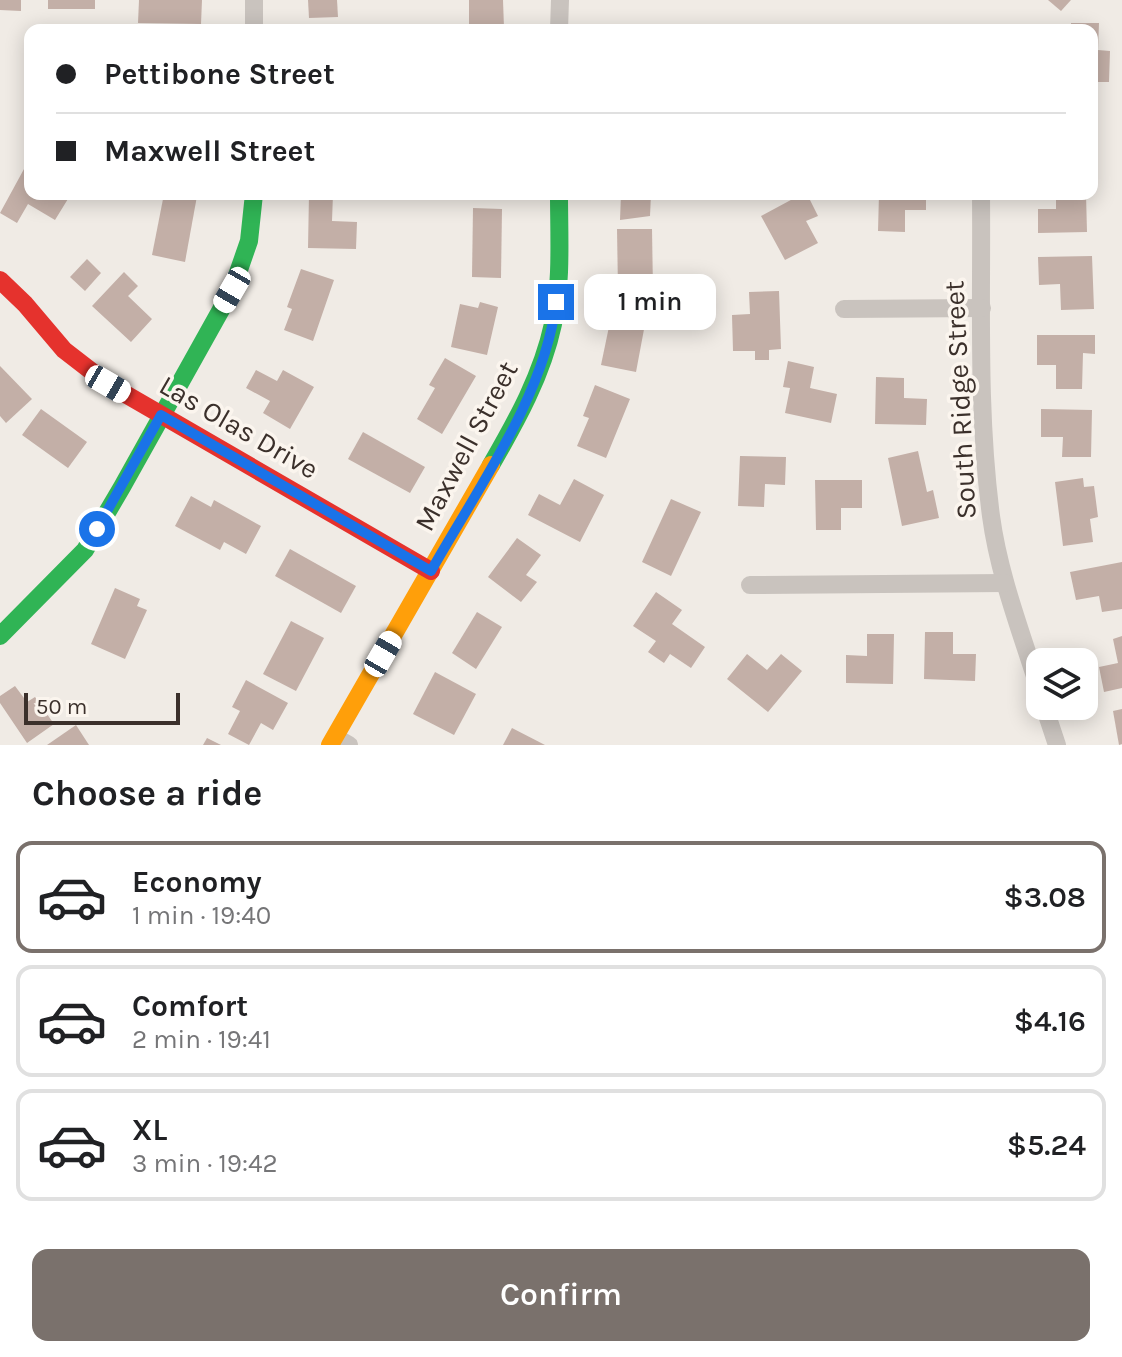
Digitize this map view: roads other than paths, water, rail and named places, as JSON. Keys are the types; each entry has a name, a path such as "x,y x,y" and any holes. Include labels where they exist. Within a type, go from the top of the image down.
{"street":[{"path":"254,0 254,24"},
{"path":"559,24 560,0"},
{"path":"0,636 85,550 232,290 249,241 253,200"},
{"name":"Maxwell Street","path":"338,742 516,422 544,357 554,321 559,200"},
{"name":"South Ridge Street","path":"981,200 983,413 991,517 1005,583 1026,648"},
{"name":"Las Olas Drive","path":"0,280 64,350 84,367 431,571"},
{"path":"844,309 982,308"},
{"path":"750,585 1005,583"},
{"path":"1049,720 1057,745"}]}
